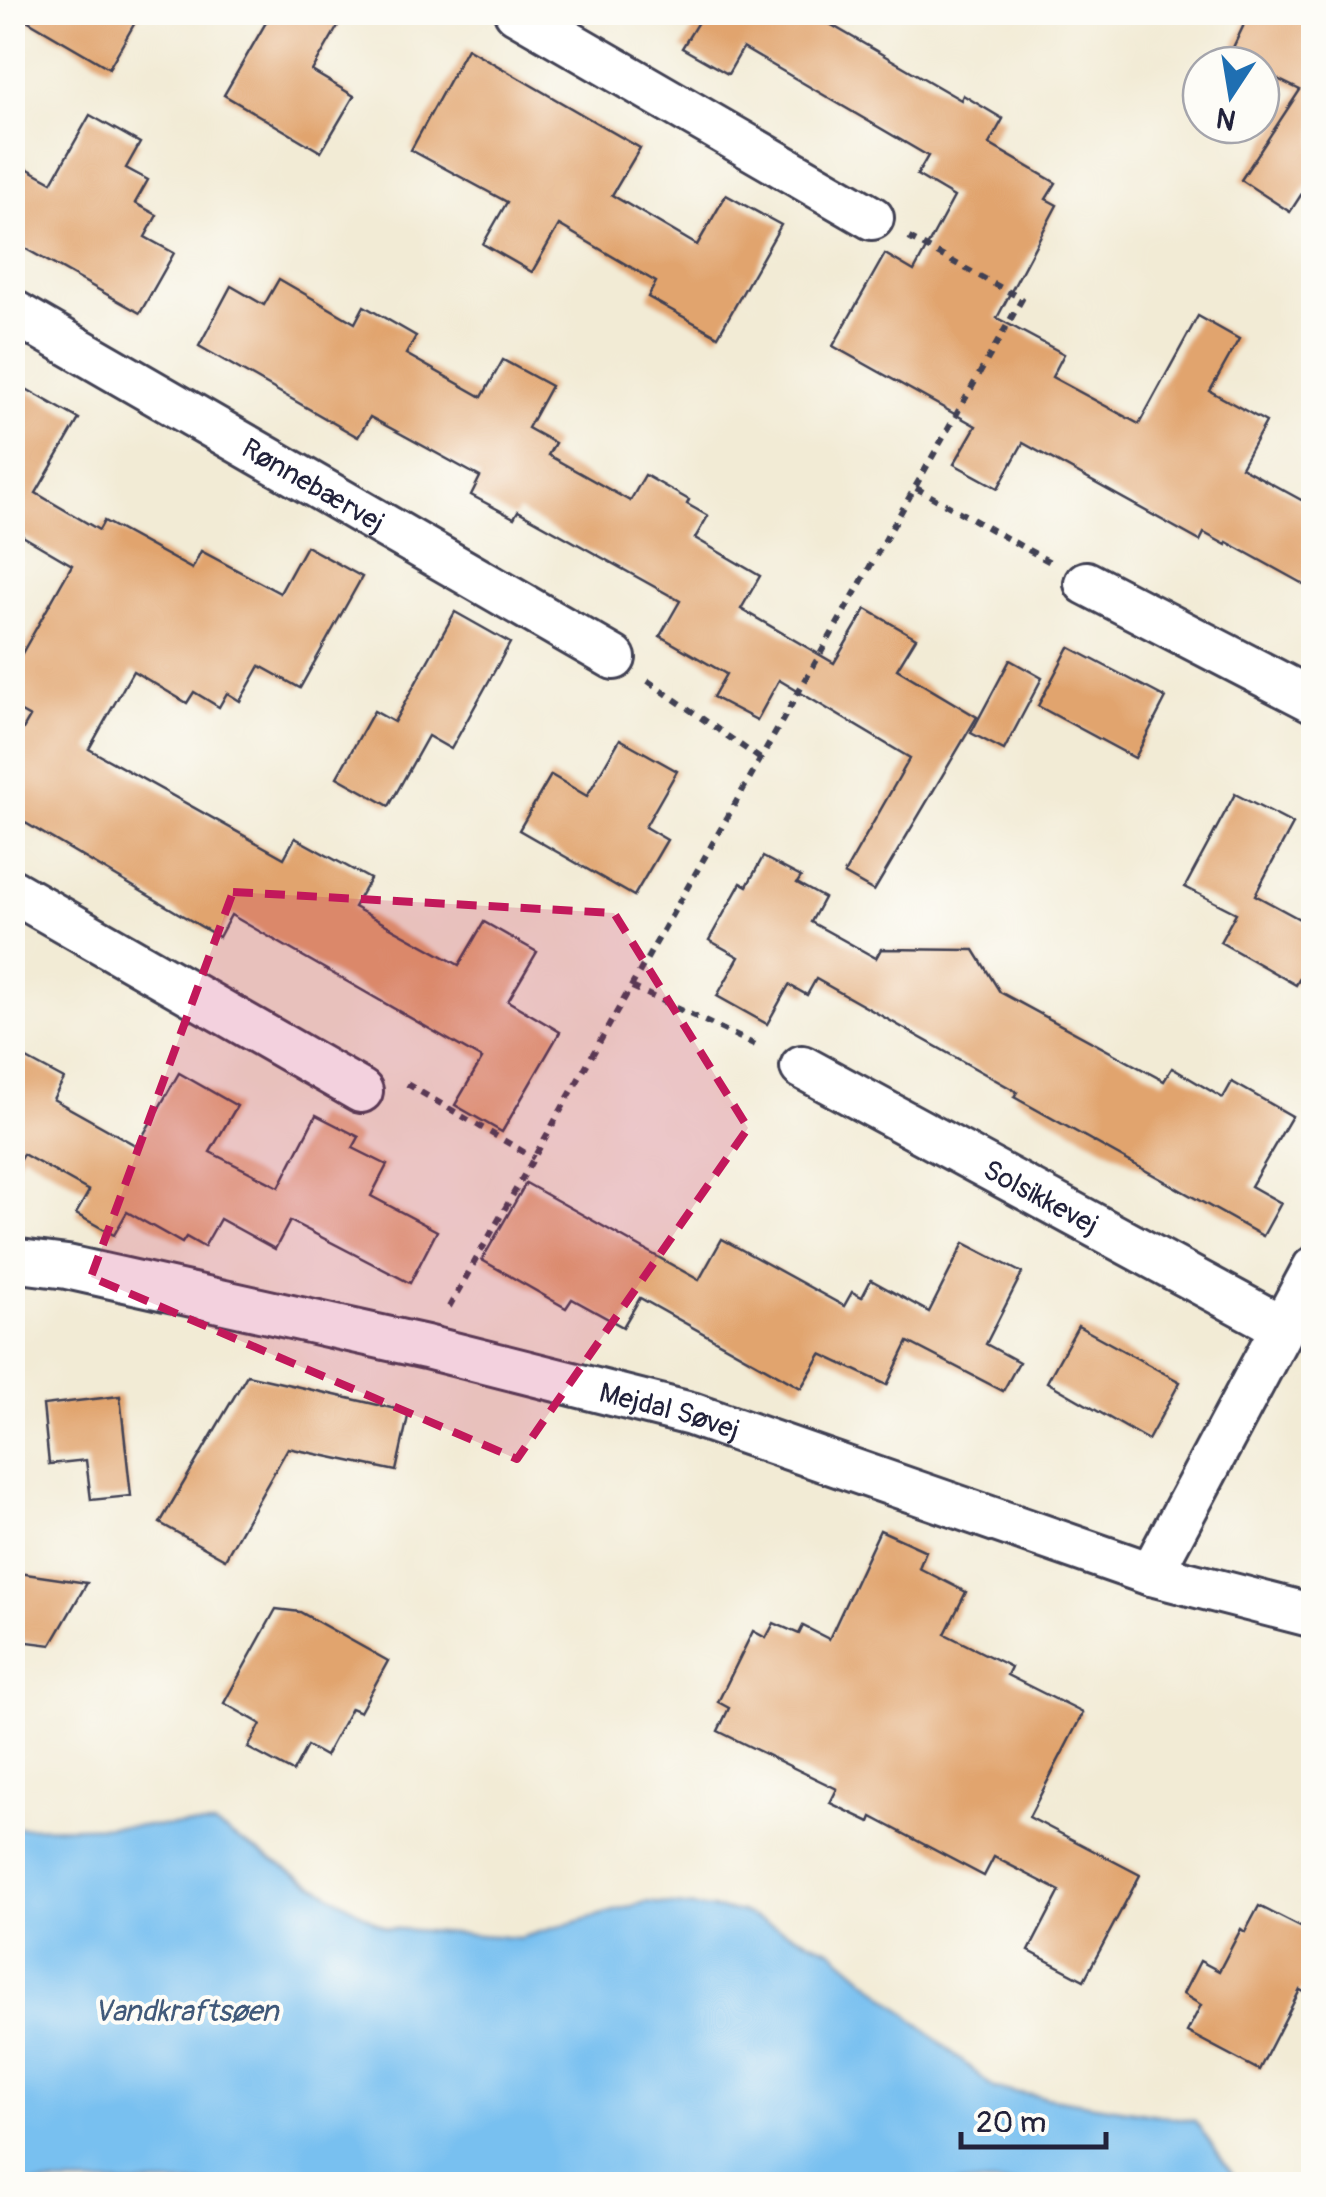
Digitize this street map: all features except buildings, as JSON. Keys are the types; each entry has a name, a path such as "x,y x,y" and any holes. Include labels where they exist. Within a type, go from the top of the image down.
{"street":[{"path":"516,12 872,218"},
{"name":"Rønnebærvej","path":"12,312 614,658"},
{"path":"1086,582 1314,701"},
{"path":"12,891 361,1091"},
{"name":"Solsikkevej","path":"802,1067 1282,1327"},
{"name":"Mejdal Søvej","path":"12,1260 66,1267 426,1347 691,1414 1151,1574 1314,1616"},
{"path":"1151,1574 1314,1268"}],"path":[{"path":"426,1347 1022,299 872,218"},
{"path":"916,488 1086,582"},
{"path":"614,658 762,760"},
{"path":"632,986 802,1067"},
{"path":"361,1091 393,1076 534,1158"}],"highlighted area":[{"path":"233,892 614,913 748,1128 517,1459 91,1277"}],"water":[{"name":"Vandkraftsøen","path":"214,1825 386,1928 519,1938 646,1902 741,1912 832,1950 995,2089 1195,2121 1239,2184 13,2184 13,1828"}]}
